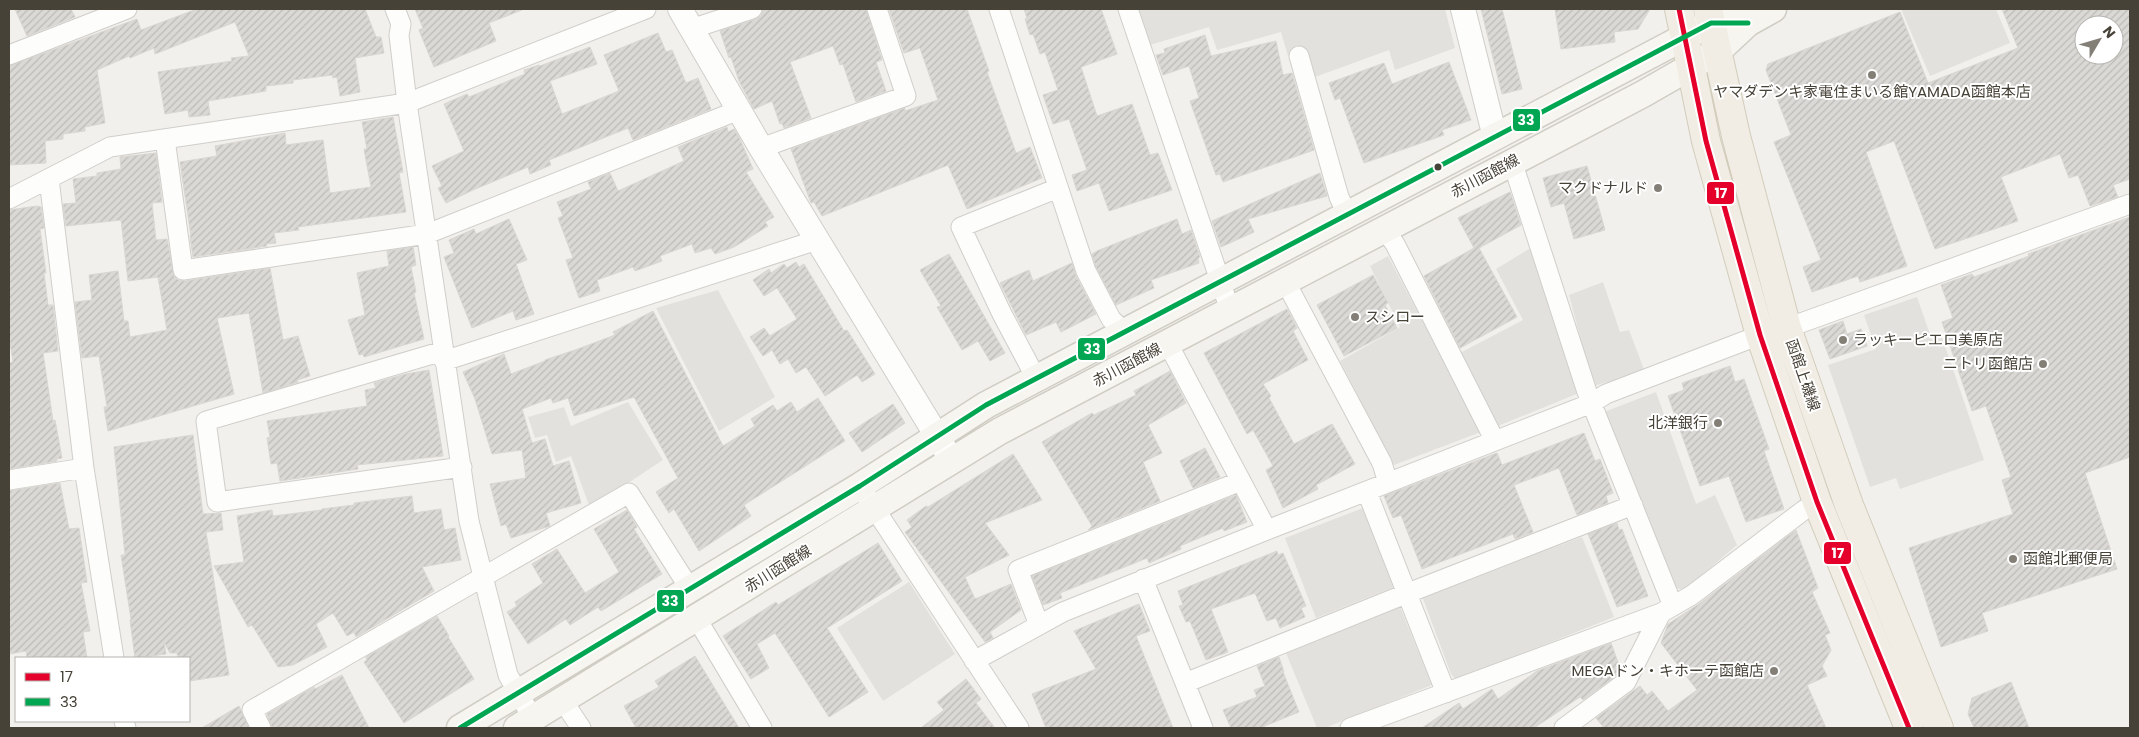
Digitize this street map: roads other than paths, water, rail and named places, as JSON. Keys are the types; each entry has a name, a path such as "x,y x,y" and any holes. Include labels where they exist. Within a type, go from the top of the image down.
{"main road":[{"name":"函館上磯線","path":"1679,9 1706,141 1760,335 1817,502 1909,728"},
{"name":"赤川函館線","path":"525,723 1000,431 1643,94 1718,51 1748,23 1773,9"},
{"name":"赤川函館線","path":"460,728 860,486 986,405 1630,65 1685,38 1710,16 1748,23"},
{"name":"函館上磯線","path":"1710,16 1736,136 1787,328 1849,505 1939,728"}],"street":[{"path":"9,55 127,9"},
{"path":"395,9 401,24 399,35 407,103 443,356 469,521 508,676 518,694 525,723"},
{"path":"9,199 110,147 407,103 646,9"},
{"path":"680,9 738,110 951,460"},
{"path":"692,29 752,9"},
{"path":"761,148 906,96 877,9"},
{"path":"999,9 1086,271 1111,319 1124,332"},
{"path":"1128,9 1230,310"},
{"path":"1463,9 1495,137"},
{"path":"1299,56 1339,197 1347,214"},
{"path":"165,139 183,270 427,234 738,110"},
{"path":"1512,161 1592,403 1633,505 1667,609 1626,682 1564,728"},
{"path":"48,179 84,468 114,657"},
{"path":"1036,378 1002,314 961,227 1058,188"},
{"path":"1787,328 2130,204"},
{"path":"1384,229 1395,244 1495,441"},
{"path":"462,467 217,502 206,421 443,356 817,240"},
{"path":"1285,282 1382,464 1388,483"},
{"path":"974,661 1063,612 1592,403 1606,394 1760,335"},
{"path":"1168,344 1267,530"},
{"path":"9,480 84,468"},
{"path":"1039,625 1018,570 1241,481"},
{"path":"860,486 1019,728"},
{"path":"1367,492 1408,592 1446,693"},
{"path":"261,728 252,710 628,493 690,589"},
{"path":"1350,728 1667,609 1692,595 1817,502"},
{"path":"1185,683 1408,592 1633,505"},
{"path":"1143,579 1203,728"},
{"path":"697,619 762,728"},
{"path":"563,701 581,728"}],"place":[{"name":"ヤマダデンキ家電住まいる館YAMADA函館本店","path":"1872,75"},
{"name":"マクドナルド","path":"1658,188"},
{"name":"スシロー","path":"1355,317"},
{"name":"ラッキーピエロ美原店","path":"1843,340"},
{"name":"ニトリ函館店","path":"2043,364"},
{"name":"北洋銀行","path":"1718,423"},
{"name":"函館北郵便局","path":"2013,559"},
{"name":"MEGAドン・キホーテ函館店","path":"1774,671"}]}
